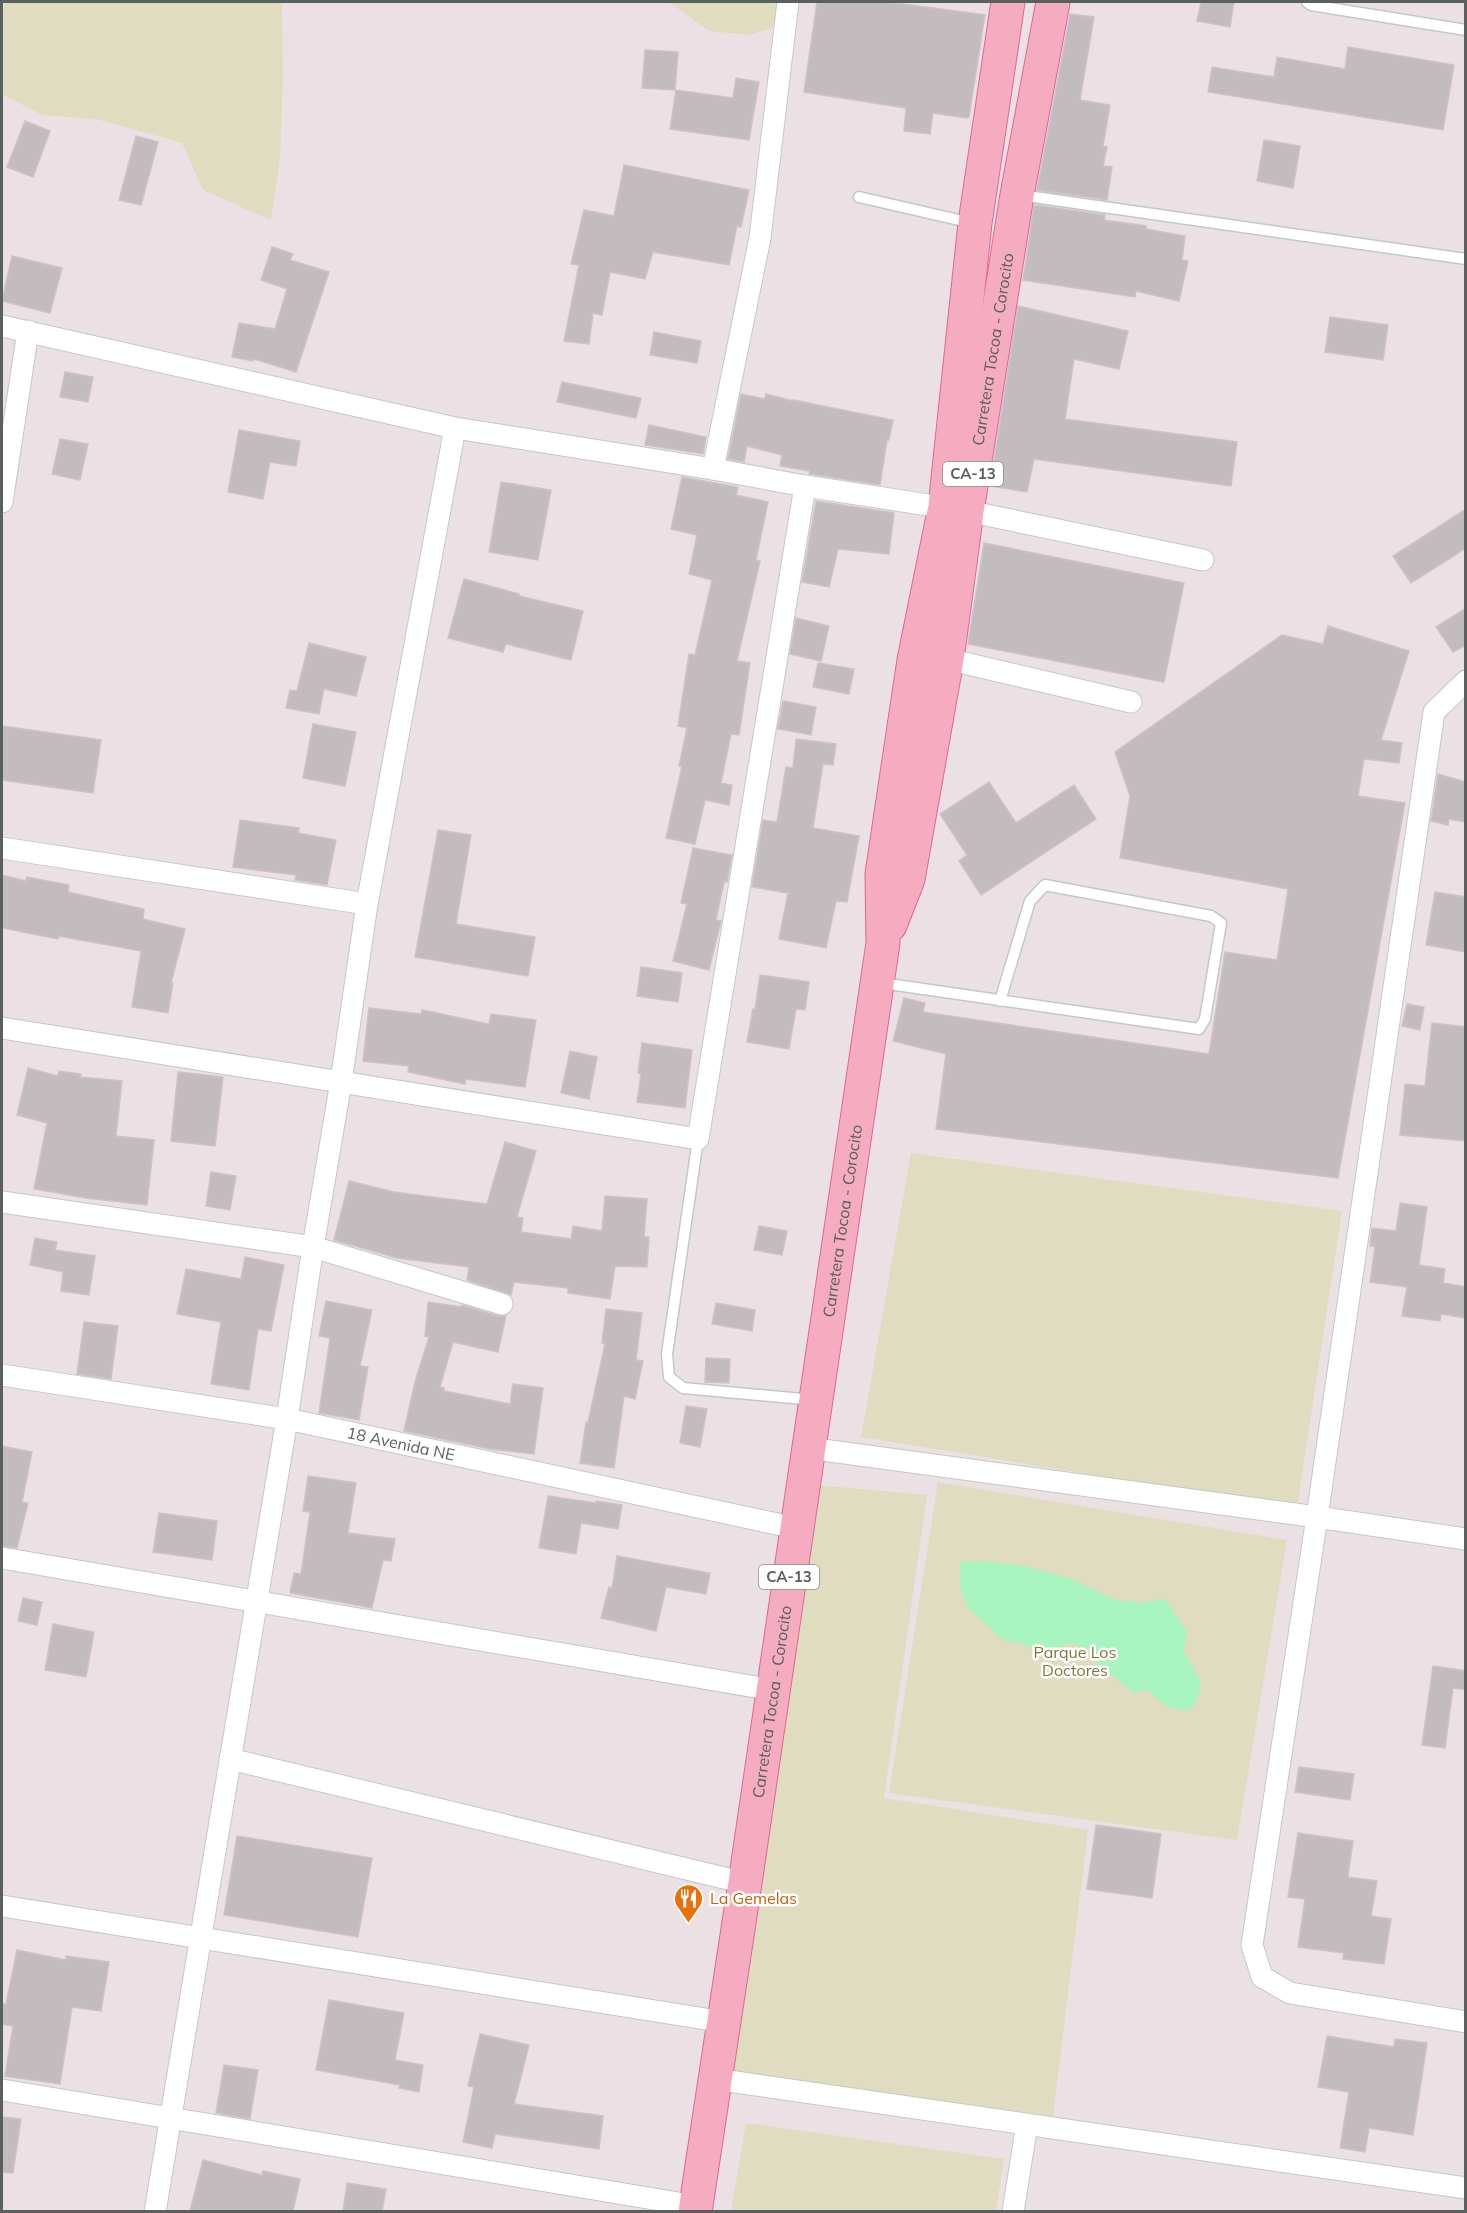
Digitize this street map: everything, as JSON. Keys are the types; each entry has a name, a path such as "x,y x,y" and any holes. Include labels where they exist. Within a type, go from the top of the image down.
{"main road":[{"name":"Carretera Tocoa - Corocito","path":"883,943 908,879 947,660 975,224 1008,2"},
{"name":"Carretera Tocoa - Corocito","path":"695,2209 883,943 882,874 914,660 956,509 1053,2"}],"street":[{"path":"712,469 760,238 788,2"},
{"path":"2,326 455,428 956,509 1203,560"},
{"path":"2,502 28,331"},
{"path":"155,2211 287,1419 367,904 455,428"},
{"path":"2,1028 698,1139 805,486"},
{"path":"947,660 1131,702"},
{"path":"1466,681 1434,712 1317,1517 1252,1945 1262,1977 1290,1993 1466,2022"},
{"path":"2,848 367,904"},
{"path":"2,1202 313,1247 502,1304"},
{"name":"18 Avenida NE","path":"2,1375 287,1419 796,1528"},
{"path":"808,1448 1466,1539"},
{"path":"2,1558 773,1690"},
{"path":"230,1759 745,1883"},
{"path":"2,1906 724,2022"},
{"path":"715,2079 1466,2188"},
{"path":"2,2090 695,2209"},
{"path":"1013,2211 1027,2124"}],"lane":[{"path":"1307,2 1311,5 1466,30"},
{"path":"1017,195 1466,259"},
{"path":"859,196 975,224"},
{"path":"877,982 1000,1001 1199,1029 1205,1019 1221,923 1211,916 1045,885 1030,901 1000,1001"},
{"path":"698,1139 667,1354 669,1377 683,1388 816,1401"}],"green space":[{"path":"5,2 282,2 283,77 280,158 271,220 203,190 182,143 96,119 42,115 2,94 2,19"},
{"path":"669,2 778,2 775,27 750,35 709,31"},
{"path":"911,1153 1342,1211 1297,1508 861,1437"},
{"name":"Parque Los Doctores","path":"938,1482 1287,1540 1237,1840 889,1793"},
{"path":"794,1483 927,1495 884,1798 1088,1830 1053,2116 708,2069"},
{"path":"746,2123 1004,2159 996,2211 731,2211"}],"shaded area":[{"path":"981,1561 1024,1566 1069,1578 1118,1601 1138,1603 1165,1599 1187,1632 1184,1652 1200,1680 1200,1690 1195,1705 1189,1710 1175,1709 1162,1703 1148,1690 1134,1693 1097,1663 1092,1650 1070,1643 1046,1655 1022,1643 1005,1641 969,1609 960,1588 960,1562"}],"building":[{"path":"817,2 889,2 985,15 969,117 933,113 930,134 904,131 906,108 804,92"},
{"path":"1201,2 1234,2 1230,27 1197,21"},
{"path":"1070,14 1094,17 1080,100 1110,105 1103,146 1107,147 1103,166 1112,167 1107,200 1037,190"},
{"path":"1348,47 1454,65 1443,130 1208,92 1212,67 1274,77 1277,57 1345,69"},
{"path":"645,50 678,52 675,90 642,88"},
{"path":"736,78 759,82 749,140 670,129 676,90 733,98"},
{"path":"25,121 50,131 33,177 7,167"},
{"path":"136,136 158,142 141,205 119,200"},
{"path":"1264,140 1300,146 1293,188 1257,181"},
{"path":"624,165 749,190 741,227 737,226 729,265 653,252 645,279 610,272 602,315 593,313 589,344 564,341 579,265 571,264 584,210 614,216"},
{"path":"1034,205 1105,215 1104,220 1146,226 1146,229 1185,236 1182,260 1188,261 1179,301 1136,291 1135,297 1023,280"},
{"path":"272,247 293,254 290,260 329,272 296,372 254,359 253,361 232,357 239,323 275,329 287,289 261,280"},
{"path":"12,256 62,268 50,313 2,301"},
{"path":"1018,306 1128,331 1119,369 1074,359 1065,419 1237,442 1231,486 1034,459 1027,492 990,486"},
{"path":"1330,317 1388,325 1383,360 1325,352"},
{"path":"654,332 701,341 697,363 650,355"},
{"path":"65,372 93,377 88,402 60,397"},
{"path":"562,382 641,398 636,418 557,402"},
{"path":"741,394 765,399 766,394 893,420 889,440 887,440 880,485 809,474 810,471 780,466 782,455 747,446 744,462 728,459"},
{"path":"649,425 706,437 703,454 645,445"},
{"path":"239,430 300,441 296,466 270,462 263,499 228,492"},
{"path":"60,439 88,444 80,480 52,474"},
{"path":"682,477 738,487 736,495 768,502 756,560 760,561 737,661 750,663 739,735 731,734 721,783 732,785 729,805 705,800 695,844 666,838 682,766 679,766 687,728 678,726 689,654 695,655 712,580 689,574 697,535 671,529"},
{"path":"501,482 551,490 538,560 489,552"},
{"path":"816,501 894,513 889,554 838,549 829,587 802,582"},
{"path":"1466,509 1466,548 1411,583 1393,556"},
{"path":"984,543 1184,583 1164,682 968,644"},
{"path":"464,579 519,594 519,596 583,611 571,660 506,644 503,652 448,638"},
{"path":"1466,608 1466,645 1453,652 1436,627"},
{"path":"796,618 829,626 821,661 790,654"},
{"path":"1328,626 1409,651 1381,740 1402,743 1399,763 1364,759 1358,796 1405,803 1338,1178 936,1129 946,1054 893,1041 904,998 925,1003 923,1012 1209,1054 1225,952 1277,960 1288,889 1120,858 1130,796 1115,752 1282,635 1323,644"},
{"path":"309,643 366,657 356,696 324,689 319,714 286,708 290,690 297,691"},
{"path":"818,663 854,669 849,694 813,687"},
{"path":"783,701 816,707 811,735 778,729"},
{"path":"313,724 356,732 345,786 303,778"},
{"path":"2,726 101,740 93,793 2,780"},
{"path":"796,739 836,744 833,765 823,764 813,828 859,836 847,902 836,901 826,948 779,939 788,893 752,887 763,820 777,822 786,767 793,768"},
{"path":"1438,774 1466,782 1466,822 1449,819 1448,825 1431,821"},
{"path":"989,782 1016,823 1074,785 1096,819 981,895 959,861 967,855 940,814"},
{"path":"240,820 299,828 298,833 336,840 327,885 295,880 296,875 233,867"},
{"path":"438,830 471,835 456,924 535,937 528,976 415,957"},
{"path":"693,848 732,855 716,920 721,921 709,970 673,961 687,904 681,903"},
{"path":"2,875 26,881 27,877 69,885 68,892 144,909 143,919 185,929 171,983 173,983 168,1013 132,1007 141,951 2,928"},
{"path":"1435,892 1466,897 1466,952 1426,945"},
{"path":"641,967 682,973 678,1002 637,996"},
{"path":"760,975 809,982 805,1010 796,1009 789,1049 747,1042"},
{"path":"1407,1004 1424,1007 1420,1030 1402,1026"},
{"path":"369,1008 421,1014 422,1010 489,1024 491,1014 536,1020 525,1087 466,1079 465,1084 408,1072 409,1066 363,1061"},
{"path":"1432,1023 1466,1027 1466,1141 1400,1135 1405,1084 1425,1086"},
{"path":"642,1043 692,1050 685,1108 637,1102"},
{"path":"570,1051 597,1057 589,1099 561,1093"},
{"path":"28,1068 58,1076 59,1071 81,1074 80,1077 122,1081 116,1136 154,1140 147,1205 34,1189 47,1123 17,1115"},
{"path":"178,1072 223,1077 215,1146 171,1141"},
{"path":"505,1142 536,1151 517,1217 523,1218 521,1232 571,1239 573,1226 602,1231 605,1196 647,1199 644,1237 649,1237 647,1267 615,1266 610,1299 568,1293 568,1288 514,1282 511,1295 467,1280 469,1267 397,1258 334,1240 349,1181 394,1192 487,1204"},
{"path":"211,1172 236,1176 230,1210 206,1206"},
{"path":"1400,1203 1427,1207 1419,1265 1445,1269 1443,1283 1466,1287 1466,1318 1441,1314 1440,1321 1402,1316 1407,1287 1370,1282 1375,1247 1370,1246 1372,1228 1396,1231"},
{"path":"759,1226 787,1231 782,1255 754,1250"},
{"path":"35,1238 57,1242 55,1250 95,1256 89,1295 61,1291 63,1272 30,1265"},
{"path":"245,1257 284,1265 271,1331 258,1329 249,1390 211,1384 221,1322 177,1314 186,1269 241,1279"},
{"path":"326,1301 372,1310 360,1366 368,1367 359,1420 319,1413 330,1338 319,1336"},
{"path":"428,1302 462,1307 462,1305 498,1316 506,1316 498,1352 453,1342 440,1387 444,1388 444,1391 510,1404 513,1384 543,1388 534,1454 490,1449 404,1431 415,1382 429,1337 425,1336"},
{"path":"716,1303 755,1310 752,1331 712,1324"},
{"path":"606,1309 642,1313 636,1360 643,1361 635,1399 624,1396 614,1468 580,1463 586,1422 588,1422 605,1344 602,1343"},
{"path":"84,1322 118,1326 111,1379 77,1374"},
{"path":"706,1358 730,1359 729,1383 705,1382"},
{"path":"686,1406 707,1409 700,1447 680,1443"},
{"path":"2,1446 32,1452 22,1502 28,1503 17,1548 2,1546"},
{"path":"308,1476 356,1483 348,1533 395,1539 391,1561 383,1560 372,1608 290,1593 294,1573 301,1574 310,1512 303,1511"},
{"path":"548,1496 622,1505 618,1529 581,1523 576,1554 539,1548"},
{"path":"159,1513 217,1521 212,1560 153,1552"},
{"path":"617,1556 710,1573 706,1594 666,1587 656,1631 601,1618 609,1587 612,1588"},
{"path":"23,1598 42,1602 37,1625 18,1621"},
{"path":"53,1624 94,1632 86,1677 45,1670"},
{"path":"1433,1666 1466,1671 1466,1690 1453,1688 1445,1748 1422,1745"},
{"path":"1299,1767 1354,1774 1350,1800 1295,1792"},
{"path":"1096,1825 1161,1834 1152,1898 1087,1889"},
{"path":"1298,1833 1353,1841 1348,1877 1377,1881 1371,1916 1391,1919 1384,1964 1343,1959 1344,1953 1298,1947 1305,1899 1288,1897"},
{"path":"237,1836 372,1858 358,1937 224,1915"},
{"path":"17,1950 66,1960 66,1956 109,1962 101,2011 72,2007 60,2084 5,2076 13,2026 2,2024 2,2004 6,2004"},
{"path":"329,2000 404,2013 395,2060 423,2065 419,2092 399,2088 400,2085 316,2070"},
{"path":"480,2034 529,2045 514,2104 603,2116 599,2149 495,2134 492,2148 463,2142 474,2087 468,2086"},
{"path":"1327,2036 1394,2047 1395,2039 1427,2043 1413,2135 1369,2128 1365,2152 1340,2148 1349,2092 1318,2087"},
{"path":"224,2065 258,2070 250,2119 216,2113"},
{"path":"2,2117 21,2119 13,2173 2,2172"},
{"path":"203,2160 262,2175 263,2171 300,2179 293,2211 190,2211"},
{"path":"347,2183 386,2189 382,2211 343,2211"}],"place":[{"name":"La Gemelas","path":"689,1924"}]}
